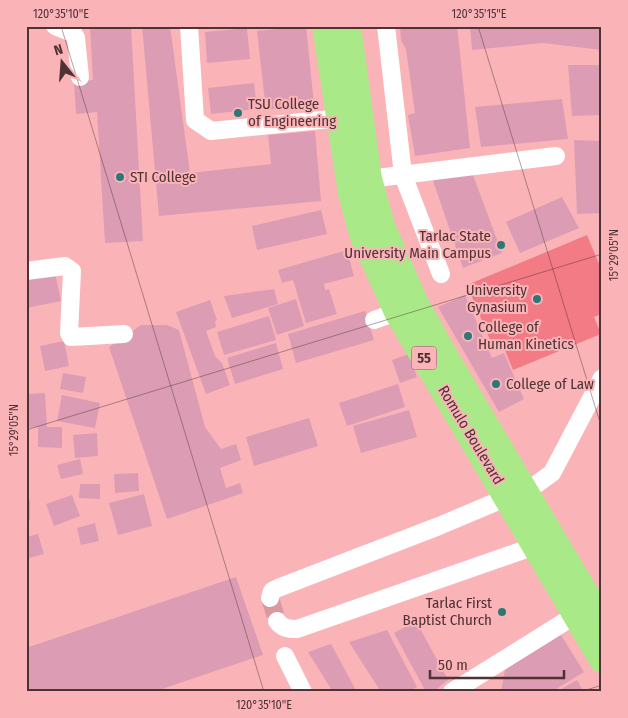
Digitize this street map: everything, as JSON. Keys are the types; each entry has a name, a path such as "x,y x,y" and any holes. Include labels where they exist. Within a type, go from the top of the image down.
{"highway":[{"name":"Romulo Boulevard","path":"325,26 341,118 351,193 385,316 516,493 535,546 590,613"},
{"name":"Romulo Boulevard","path":"348,26 369,179 382,226 415,302 516,493 590,613 602,660"}],"street":[{"path":"55,26 73,33 76,38 80,77"},
{"path":"189,26 191,90 195,120 211,131 341,118"},
{"path":"386,26 403,174 441,274"},
{"path":"369,179 556,156"},
{"path":"26,271 65,266 72,270 69,333 72,337 124,334"},
{"path":"270,598 272,591 278,588 438,526 516,493 552,473 602,378"},
{"path":"277,621 280,626 288,629 297,629 535,546"},
{"path":"452,692 590,613"},
{"path":"285,656 302,692"}],"shaded area":[{"name":"University Gynasium","path":"587,235 602,271 602,314 594,317 601,334 513,370 502,343 493,347 467,285"}],"building":[{"name":"STI College","path":"90,26 131,26 143,241 105,243 97,112 76,114 74,81 93,80"},
{"path":"142,26 170,26 190,173 271,164 268,135 315,131 321,201 159,216"},
{"path":"306,26 314,104 266,110 257,31"},
{"path":"400,26 457,26 470,148 415,156 408,115 415,113 406,49 401,40"},
{"path":"470,26 602,26 602,50 543,43 472,50"},
{"path":"247,28 250,59 207,63 205,32"},
{"path":"568,65 602,65 602,115 572,116"},
{"path":"254,83 257,109 211,114 208,88"},
{"path":"562,99 568,139 481,147 475,107"},
{"path":"574,140 602,141 602,213 577,214"},
{"path":"470,167 502,253 463,268 433,181"},
{"path":"562,197 579,228 520,253 506,222"},
{"path":"321,210 327,234 257,250 252,226"},
{"path":"347,250 354,276 324,284 325,290 329,289 337,314 306,323 293,280 282,283 278,270"},
{"path":"54,268 61,301 26,308 26,274"},
{"path":"274,289 278,304 232,318 224,296"},
{"path":"465,295 492,358 504,353 524,399 499,412 438,307"},
{"path":"296,299 304,326 277,335 268,308"},
{"path":"210,300 217,320 215,322 216,327 206,331 215,356 222,363 230,385 206,394 176,312"},
{"path":"365,311 374,340 296,363 288,334"},
{"path":"269,316 276,340 224,355 217,332"},
{"path":"141,325 167,325 179,330 205,427 221,449 236,444 241,460 220,468 226,488 240,483 243,493 167,519 109,347"},
{"path":"64,341 69,366 45,371 40,346"},
{"path":"276,343 283,369 235,384 227,358"},
{"path":"409,354 417,377 400,383 392,360"},
{"path":"63,373 86,377 83,393 60,389"},
{"path":"398,384 405,407 347,426 339,403"},
{"path":"45,393 47,427 62,427 62,448 38,447 38,427 26,428 26,394"},
{"path":"62,395 100,403 95,428 57,421"},
{"path":"409,410 417,437 361,453 353,426"},
{"path":"309,418 318,446 254,466 246,437"},
{"path":"97,433 98,456 75,458 73,435"},
{"path":"80,459 83,474 61,479 57,465"},
{"path":"138,473 139,491 115,493 114,474"},
{"path":"80,484 100,484 100,499 79,498"},
{"path":"144,494 152,526 118,535 109,503"},
{"path":"72,495 80,516 54,526 46,504"},
{"path":"30,500 30,520 26,520 26,501"},
{"path":"95,523 99,541 81,545 77,528"},
{"path":"38,534 44,554 29,558 26,537"},
{"path":"236,577 263,655 153,692 29,692 26,684 26,648"},
{"path":"416,621 448,680 433,692 426,692 394,633"},
{"path":"387,630 417,687 408,692 381,692 349,642"},
{"path":"561,635 584,672 551,692 501,692 505,669"},
{"path":"331,644 357,692 333,692 308,652"},
{"path":"577,680 584,692 556,692"}],"tunnel":[{"path":"270,598 277,621"}],"place":[{"name":"TSU College of Engineering","path":"238,113"},
{"name":"STI College","path":"120,177"},
{"name":"Tarlac State University Main Campus","path":"501,245"},
{"name":"University Gynasium","path":"537,299"},
{"name":"College of Human Kinetics","path":"468,336"},
{"name":"College of Law","path":"496,384"},
{"name":"Tarlac First Baptist Church","path":"502,612"}]}
